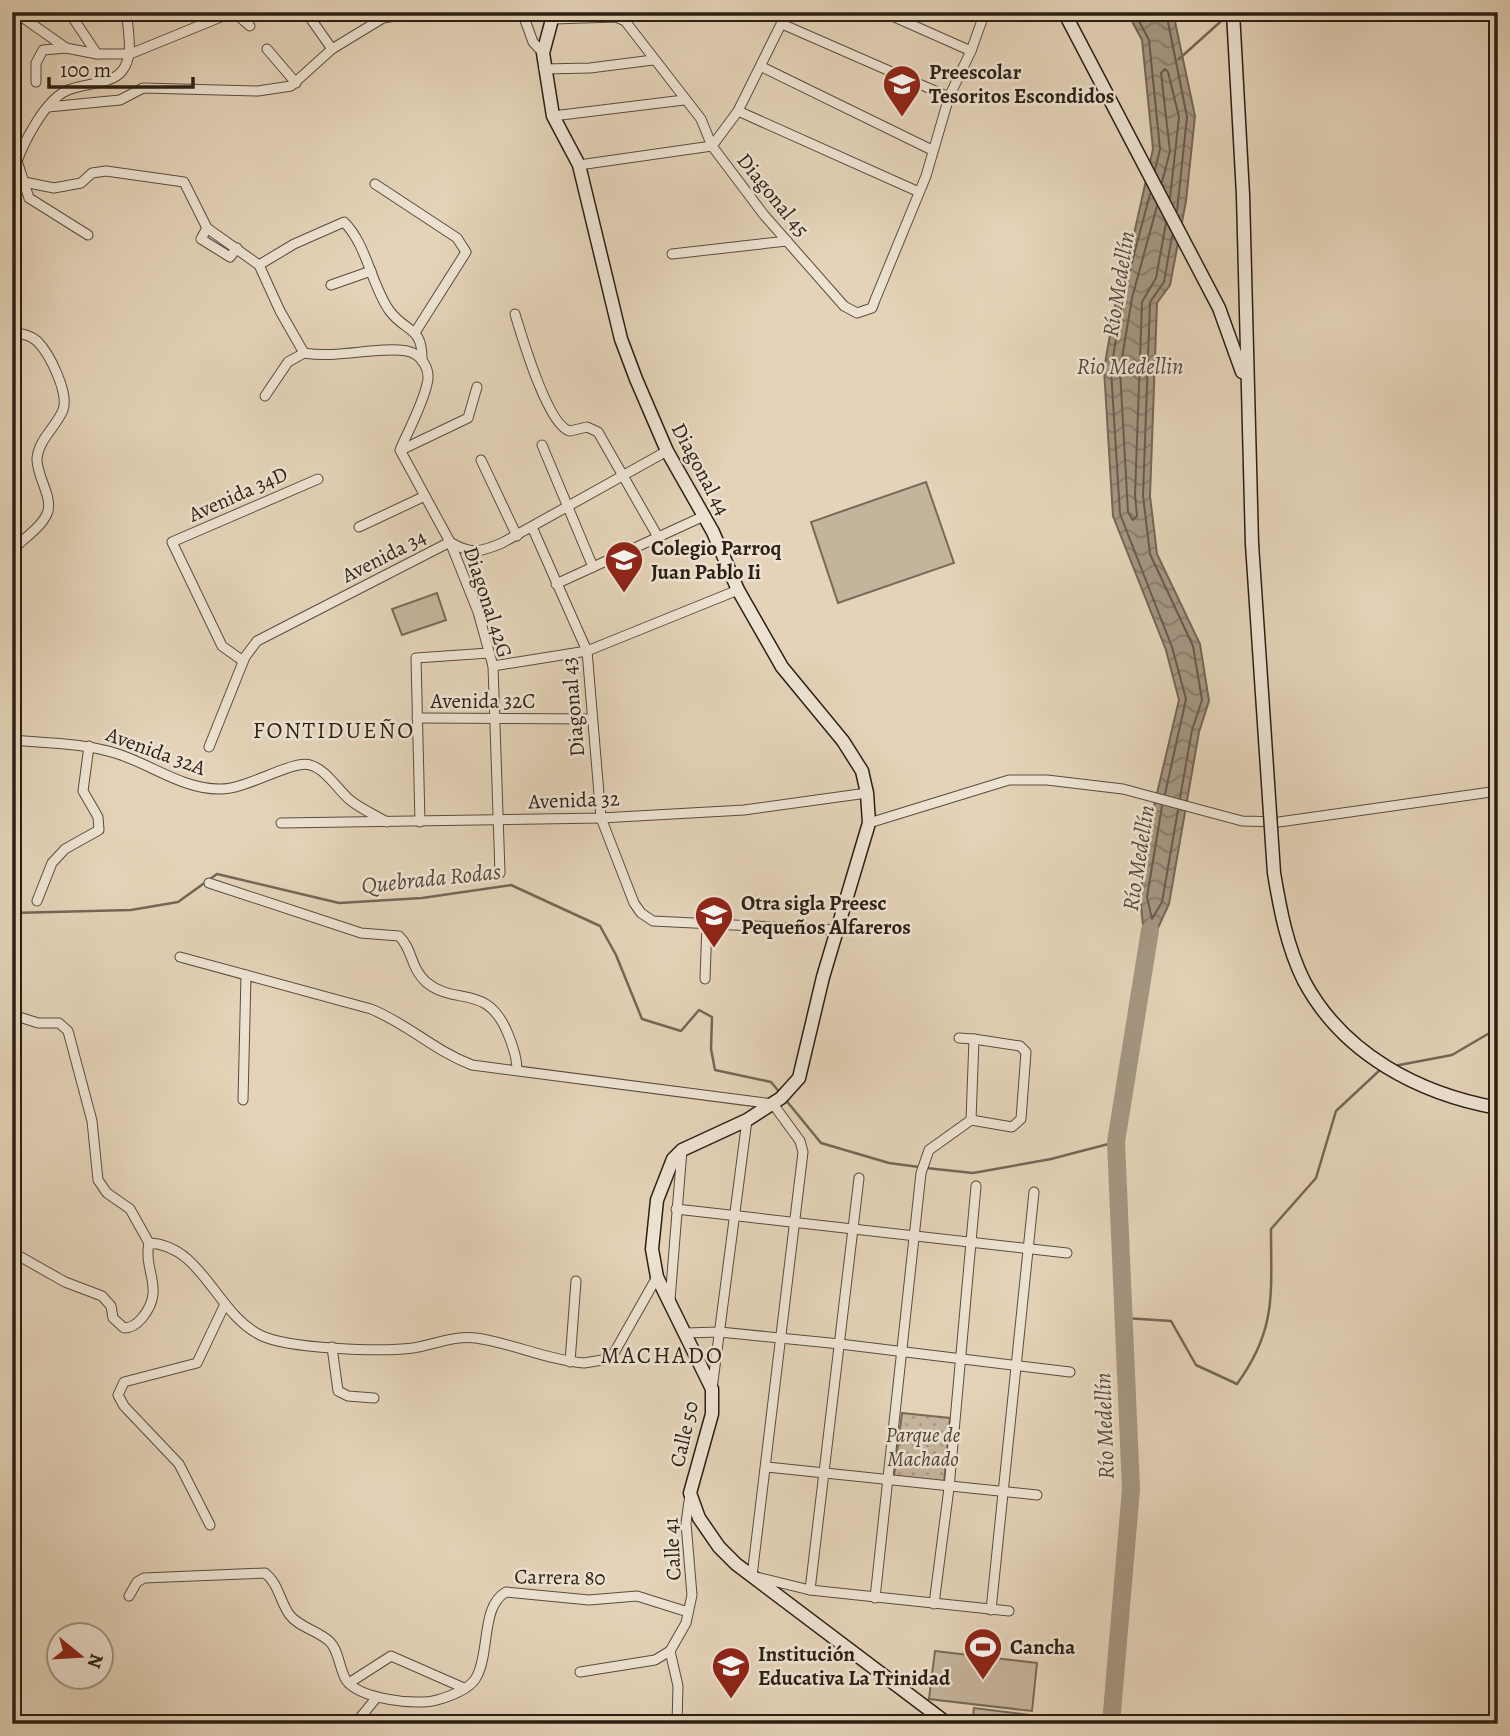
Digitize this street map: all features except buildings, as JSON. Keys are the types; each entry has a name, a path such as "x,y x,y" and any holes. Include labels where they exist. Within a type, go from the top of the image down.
{"main road":[{"path":"1065,12 1219,308 1247,390"},
{"path":"1233,12 1252,544 1274,873 1282,918 1304,980 1344,1034 1374,1060 1412,1082 1449,1097 1498,1108"},
{"name":"Diagonal 44","path":"553,16 543,53 553,116 579,166 621,339 667,451 704,516 738,590 782,667 843,741 862,771 867,793 869,822 836,930 799,1078 777,1101"},
{"path":"682,1150 747,1120 777,1101"},
{"name":"Calle 50","path":"682,1150 673,1159 657,1200 652,1249 657,1277 712,1389 712,1414 690,1493 699,1518 719,1547 752,1576 948,1724"}],"street":[{"path":"15,12 66,48"},
{"path":"69,12 97,54"},
{"path":"88,235 29,198 14,161 48,107 64,91 116,76 123,70 130,54 127,12"},
{"path":"36,82 36,63 43,51 66,48 97,54 130,54 233,12 250,26"},
{"path":"306,12 332,48"},
{"path":"48,107 120,100 143,88 258,91 291,86 332,48 383,18 420,12"},
{"path":"522,12 533,42 543,53"},
{"name":"Diagonal 45","path":"787,12 738,111 712,146 787,242 844,306 858,313 872,308 919,192"},
{"path":"883,12 971,51"},
{"path":"738,111 919,192 949,97 971,51 985,12"},
{"path":"553,16 616,17 625,21 705,124 712,146 579,166"},
{"path":"782,24 949,97"},
{"path":"267,49 296,83"},
{"path":"544,69 590,68 653,60"},
{"path":"762,67 932,150"},
{"path":"553,116 684,100"},
{"path":"24,182 54,188 81,183 92,173 107,171 184,182 207,228 259,265 286,323 304,353"},
{"path":"375,184 457,238 466,252 462,263 416,331"},
{"path":"259,265 293,244 341,222 347,224 389,310 416,331 421,339 422,361"},
{"path":"672,254 787,242"},
{"path":"331,285 371,271"},
{"path":"515,314 543,392 561,427 570,431 586,427 598,432 658,537"},
{"path":"12,333 27,335 37,341 46,354 65,399 63,410 43,442 37,458 48,512 43,521 12,551"},
{"path":"265,396 288,362 304,353 322,356 406,351 422,361 429,372 427,385 400,450"},
{"path":"400,450 468,418 477,387"},
{"path":"542,445 593,568"},
{"name":"Diagonal 42G","path":"400,450 450,542 478,612 493,666 500,873"},
{"name":"Avenida 34","path":"209,747 243,661 257,641 450,542 466,552 479,552 517,536 622,474 667,451"},
{"path":"481,460 517,536"},
{"name":"Avenida 34D","path":"243,661 222,646 172,542 318,478"},
{"path":"359,527 425,496"},
{"path":"556,584 704,516"},
{"name":"Diagonal 43","path":"533,527 587,651 601,818 634,903 641,913 653,921 707,923"},
{"path":"493,666 587,651 738,590"},
{"path":"420,822 418,657 489,653"},
{"name":"Avenida 32C","path":"417,718 591,719"},
{"name":"Avenida 32A","path":"12,740 89,746 120,755 203,788 237,788 298,764 309,764 318,768 350,800 390,823"},
{"path":"37,901 52,863 65,849 99,830 98,817 83,791 89,746"},
{"path":"869,822 1009,780 1047,780 1123,789 1242,821 1279,822 1498,792"},
{"name":"Avenida 32","path":"281,823 601,818 744,810 867,793"},
{"path":"209,883 361,933 399,936 424,980 432,986 486,1002 498,1014 515,1053 517,1070"},
{"path":"705,979 707,923 836,930"},
{"path":"180,957 371,1009 390,1017 442,1053 472,1065 777,1101 800,1141 803,1153 752,1576 810,1590 1009,1611"},
{"path":"243,1100 246,975"},
{"path":"12,1252 65,1282 102,1296 111,1306 118,1325 130,1328 145,1314 155,1290 147,1260 149,1243 130,1209 107,1193 98,1180 92,1121 68,1031 59,1023 38,1023 13,1015"},
{"path":"875,1598 921,1173 929,1150 971,1120 1012,1127 1021,1119 1026,1052 1020,1046 959,1038"},
{"path":"971,1120 974,1039"},
{"path":"712,1389 747,1120"},
{"path":"670,1300 682,1150"},
{"path":"810,1590 859,1178"},
{"path":"934,1604 949,1488 976,1186"},
{"path":"991,1609 1034,1192"},
{"path":"676,1209 1067,1253"},
{"path":"149,1243 178,1250 225,1304 262,1336 332,1347 409,1348 475,1338 570,1362 602,1360 614,1353 657,1277"},
{"path":"570,1362 576,1281"},
{"path":"209,1525 179,1465 124,1406 118,1395 124,1382 197,1363 225,1304"},
{"path":"685,1333 720,1332 840,1344 903,1354 1070,1372"},
{"path":"332,1347 338,1391 348,1396 374,1398"},
{"path":"767,1466 888,1482 1037,1495"},
{"name":"Calle 41","path":"670,1651 686,1623 692,1581 686,1523 690,1493"},
{"path":"130,1596 137,1582 144,1577 265,1573 271,1579 289,1615 329,1641 349,1683 377,1697 425,1703 464,1688"},
{"name":"Carrera 80","path":"464,1688 476,1679 482,1664 492,1608 497,1597 506,1592 589,1600 637,1596 688,1612"},
{"path":"580,1672 655,1660 670,1651 678,1686 677,1724"},
{"path":"349,1683 391,1656 464,1688"},
{"path":"355,1724 377,1697"}],"green space":[{"path":"926,482 954,563 838,603 811,522"},
{"path":"437,593 446,620 402,635 392,609"},
{"name":"Parque de Machado","path":"902,1413 950,1418 944,1483 894,1476"},
{"name":"Cancha","path":"935,1651 1037,1663 1032,1711 929,1699"},
{"path":"974,1708 1031,1715 1030,1724 972,1724"}],"water":[{"name":"Rio Medellin","path":"1127,12 1173,12 1195,116 1186,201 1170,285 1157,303 1150,496 1157,554 1200,644 1209,701 1199,732 1169,904 1146,954 1140,897 1150,823 1179,700 1166,650 1113,516 1104,369 1117,295 1132,243 1153,149 1142,40"}],"waterway":[{"path":"1179,59 1229,14"},
{"name":"Quebrada Rodas","path":"12,913 131,910 178,902 217,874 339,903 422,898 511,885 600,926 616,955 642,1019 681,1031 699,1010 712,1017 711,1049 715,1070 771,1082 781,1094"},
{"name":"Río Medellín","path":"1111,1724 1131,1489 1116,1142 1150,930"},
{"path":"1394,1066 1452,1055 1498,1028"},
{"path":"1125,1318 1171,1321 1196,1365 1237,1384 1259,1346 1269,1310 1271,1229 1316,1178 1336,1111 1381,1069"},
{"name":"Quebrada Rodas","path":"785,1099 821,1143 889,1163 919,1167"},
{"name":"Quebrada Rodas","path":"926,1168 973,1173 1051,1159 1116,1142"}],"place":[{"name":"Preescolar Tesoritos Escondidos","path":"902,118"},
{"name":"Colegio Parroq Juan Pablo Ii","path":"624,594"},
{"name":"Otra sigla Preesc Pequeños Alfareros","path":"714,949"},
{"name":"Cancha","path":"983,1681"},
{"name":"Institución Educativa La Trinidad","path":"731,1700"}],"district":[{"name":"FONTIDUEÑO","path":"334,730"},
{"name":"MACHADO","path":"662,1355"}]}
